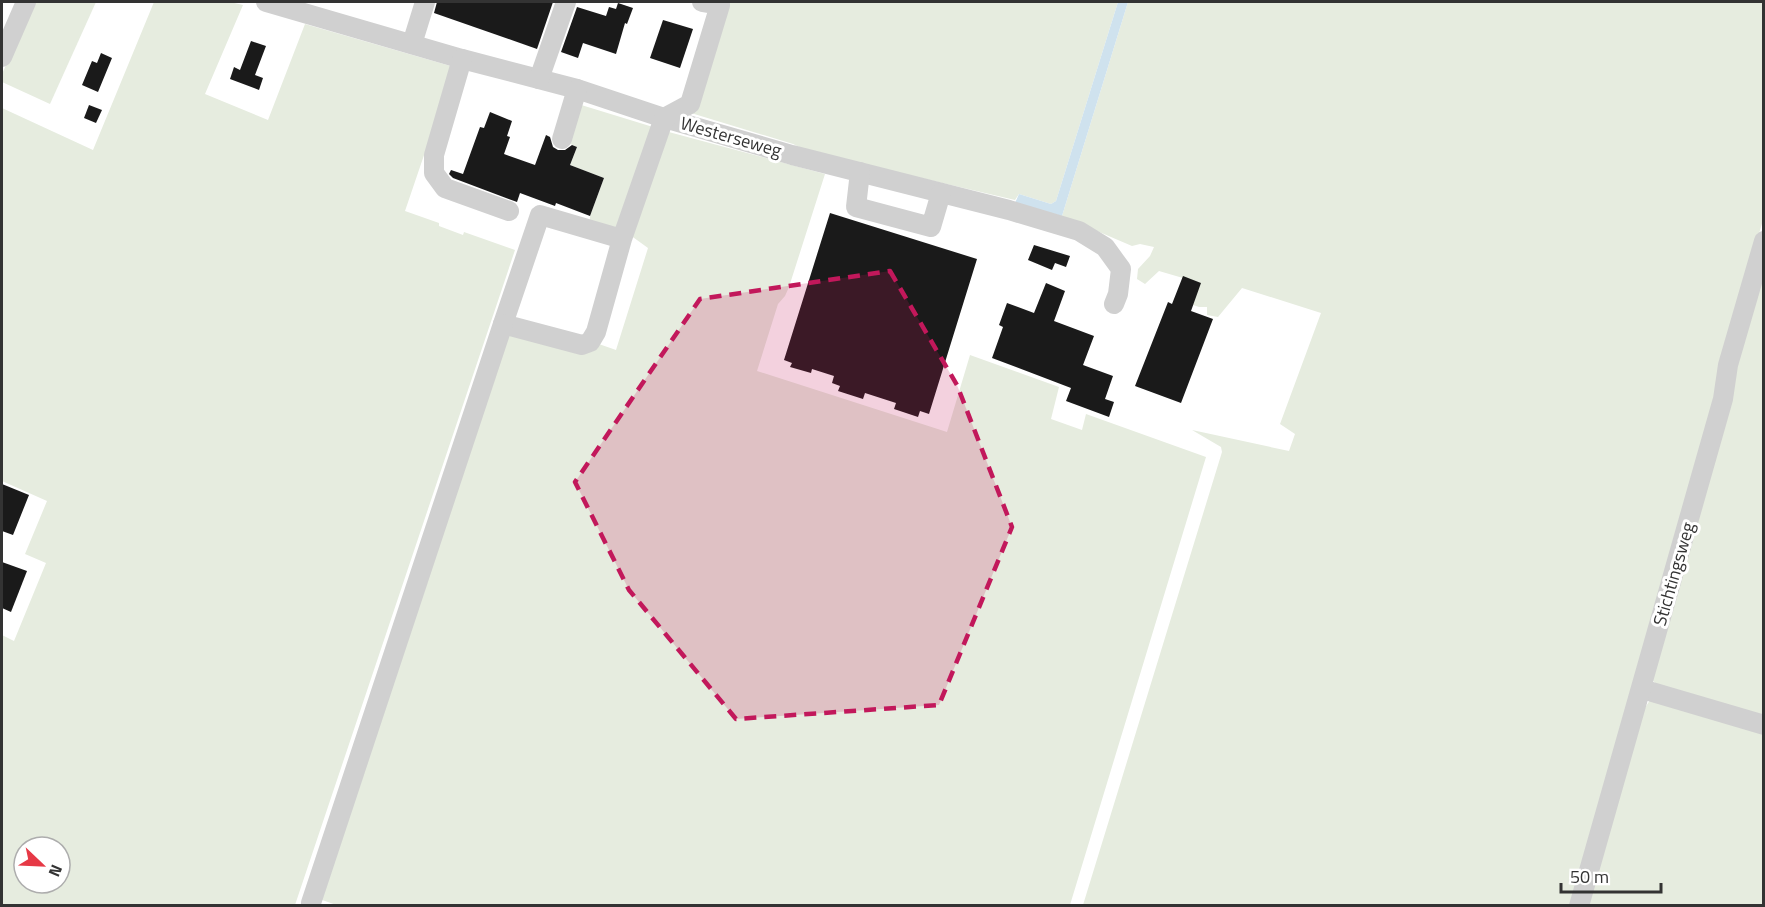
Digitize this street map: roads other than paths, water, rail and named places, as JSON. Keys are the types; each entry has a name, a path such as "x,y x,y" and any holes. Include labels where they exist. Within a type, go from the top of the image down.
{"street":[{"path":"2,57 26,2"},
{"name":"Westerseweg","path":"266,2 298,6 412,44 577,89 664,118 792,155 1010,210 1078,231 1105,247 1121,269 1114,304"},
{"path":"412,44 425,2"},
{"path":"539,79 566,2"},
{"path":"503,324 582,345 590,342 596,332 622,239 664,118 690,104 720,6 702,2"},
{"path":"462,59 434,155 434,173 445,188 509,211"},
{"path":"562,139 577,89"},
{"path":"860,172 856,207 931,227 941,193"},
{"path":"311,903 540,215 622,239"},
{"name":"Stichtingsweg","path":"1579,906 1720,410 1728,365 1764,241"},
{"path":"1642,688 1764,725"}],"water":[{"path":"1118,2 1128,2 1062,216 1015,203 1019,194 1051,204 1056,201"}]}
